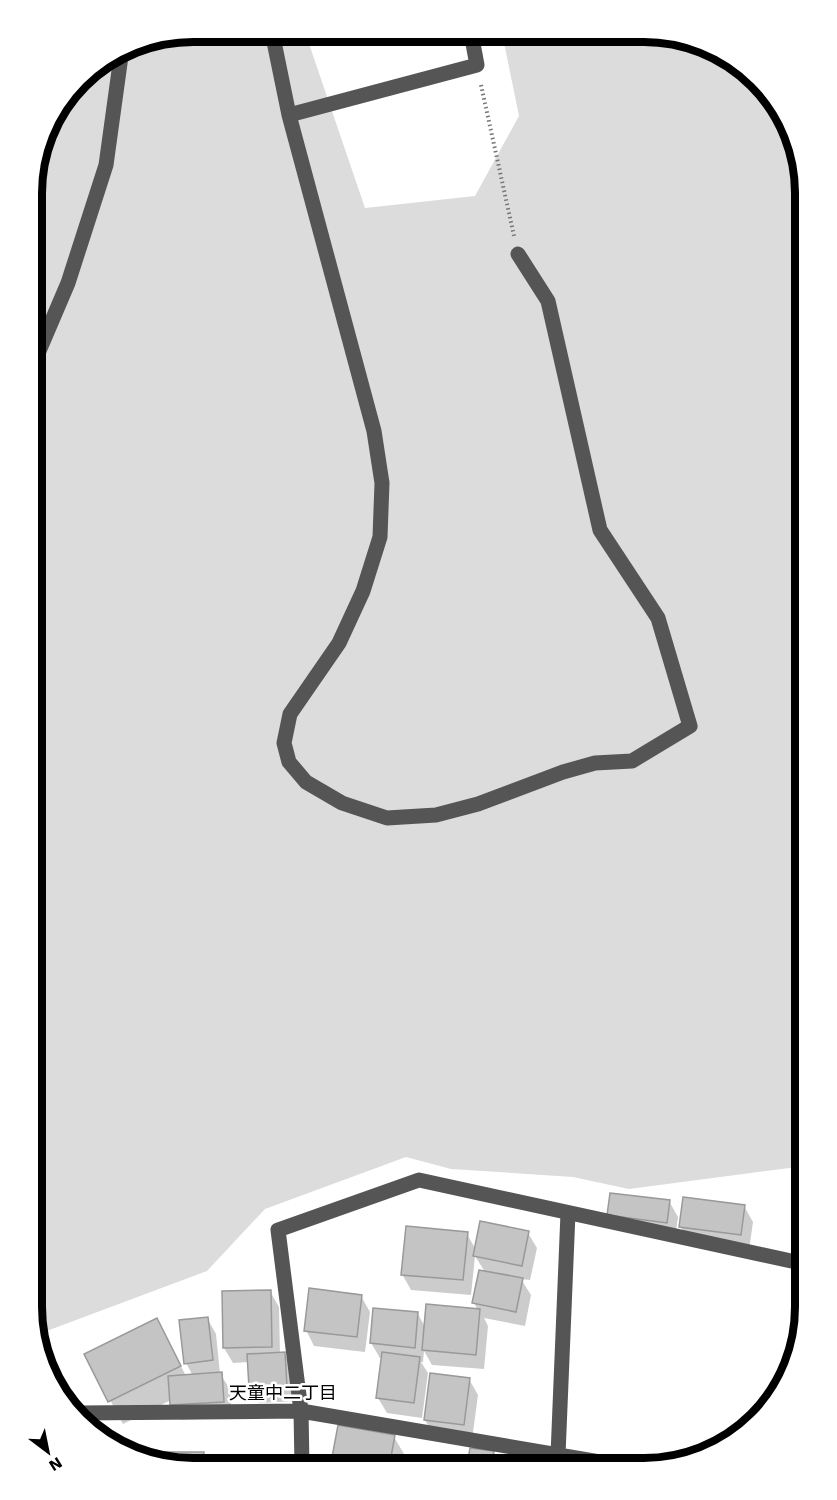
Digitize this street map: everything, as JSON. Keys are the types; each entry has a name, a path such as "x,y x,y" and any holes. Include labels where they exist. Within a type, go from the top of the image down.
{"lane":[{"path":"274,42 289,116 374,431 382,483 380,537 363,591 339,643 290,714 284,742 289,762 306,782 342,803 387,819 436,815 478,804 563,772 595,763 632,761 690,726 658,618 600,530 548,302 518,254"},
{"path":"289,116 477,65 473,42"},
{"path":"42,344 68,283 106,165 121,60"},
{"path":"302,1458 302,1411 278,1230 419,1180 795,1262"},
{"path":"558,1455 568,1213"},
{"path":"85,1413 302,1411 576,1458"}],"path":[{"path":"477,65 518,254"}],"shaded area":[{"path":"193,42 308,42 365,208 475,196 519,116 504,42 654,42 693,50 728,67 758,93 779,126 787,144 794,173 795,1167 629,1189 573,1177 451,1169 406,1157 265,1209 207,1271 44,1332 42,1317 42,193 43,173 53,135 67,109 93,79 117,62 144,50 173,43"}],"building":[{"path":"610,1193 670,1200 667,1223 607,1215"},
{"path":"683,1197 745,1205 741,1235 679,1227"},
{"path":"480,1221 529,1231 522,1266 473,1256"},
{"path":"406,1226 468,1232 463,1280 401,1275"},
{"path":"479,1270 523,1278 516,1312 472,1303"},
{"path":"309,1288 362,1295 357,1337 304,1331"},
{"path":"271,1290 272,1347 223,1348 222,1291"},
{"path":"426,1304 480,1309 476,1355 422,1350"},
{"path":"373,1308 418,1312 415,1348 370,1343"},
{"path":"208,1317 213,1360 184,1364 179,1320"},
{"path":"157,1318 181,1366 108,1402 84,1354"},
{"path":"285,1352 287,1386 249,1388 247,1354"},
{"path":"382,1352 420,1357 414,1403 376,1398"},
{"path":"222,1372 224,1402 170,1405 168,1376"},
{"path":"430,1373 470,1378 464,1425 424,1420"},
{"path":"338,1425 395,1435 391,1458 332,1458"},
{"path":"470,1448 494,1451 493,1458 468,1458"},
{"path":"151,1452 204,1452 204,1458 193,1458 173,1457"}],"district":[{"name":"天童中二丁目","path":"283,1393"}]}
